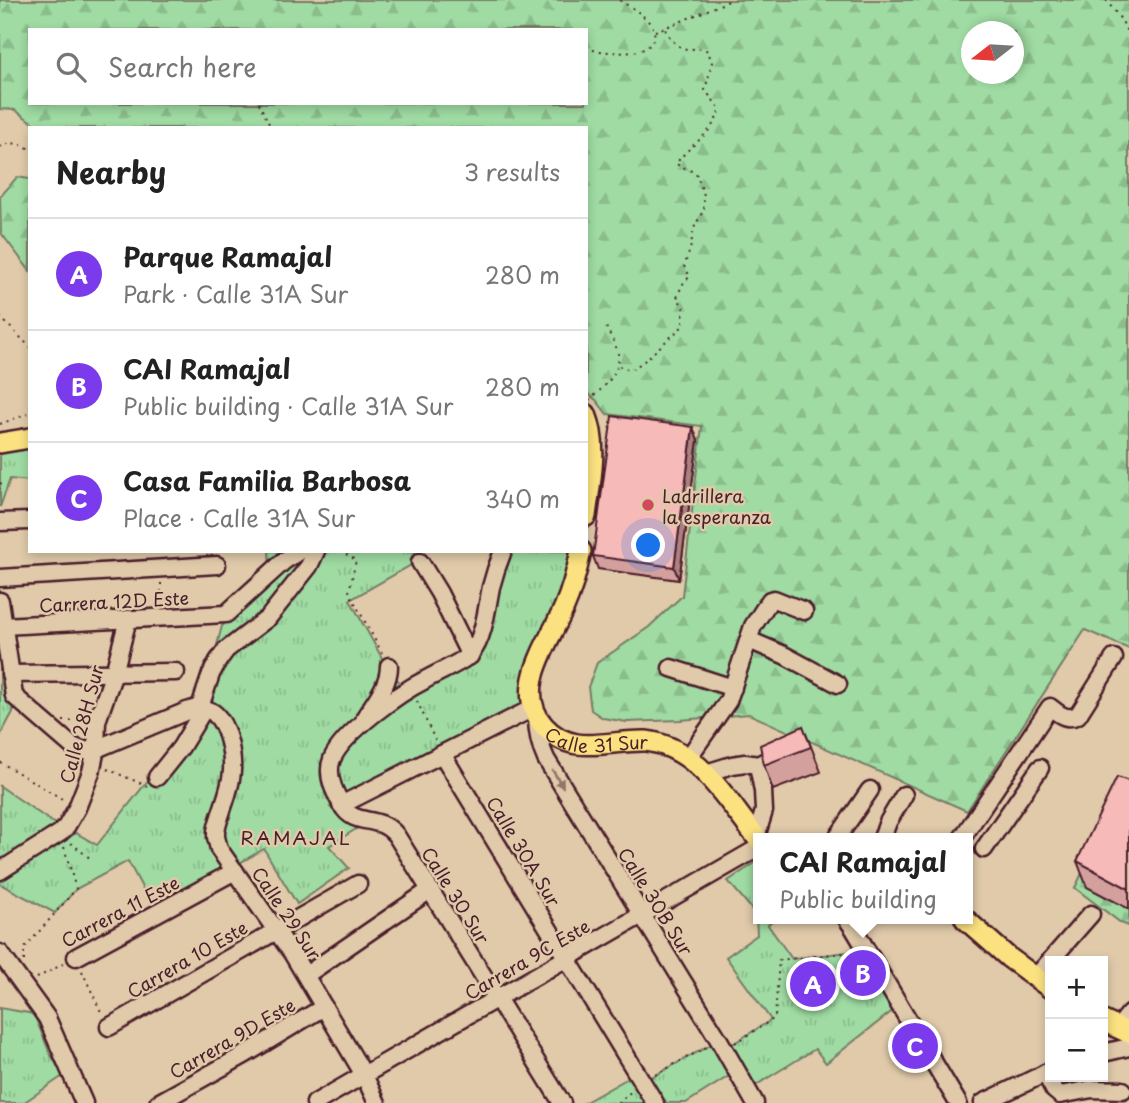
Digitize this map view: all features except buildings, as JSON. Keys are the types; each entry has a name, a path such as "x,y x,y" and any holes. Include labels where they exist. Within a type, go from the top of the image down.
{"main road":[{"path":"588,419 593,447 588,496"},
{"path":"0,443 28,438"},
{"name":"Calle 31 Sur","path":"580,553 571,590 534,674 531,691 535,712 547,729 568,742 584,744 646,740 667,746 706,773 753,836"},
{"path":"971,924 1042,983"}],"street":[{"path":"0,522 28,521"},
{"name":"Carrera 12D Este","path":"4,626 226,614 296,553"},
{"path":"153,782 181,747 202,708 211,674 218,661 226,650 268,618 309,566 315,553"},
{"path":"502,553 478,642 470,656 411,687 361,725 332,759 331,778 341,805 442,754 535,712"},
{"path":"420,562 439,593 470,656"},
{"path":"0,578 217,565"},
{"path":"688,758 728,701 753,626 770,600 774,599 804,611"},
{"path":"0,601 14,696 72,746 95,756 187,711 202,708"},
{"name":"Calle 28H Sur","path":"60,833 77,808 95,756 97,721 114,673 128,619"},
{"path":"749,640 838,684"},
{"path":"965,833 1050,707 1066,717 1078,715 1114,658"},
{"path":"361,725 385,684 389,666"},
{"path":"671,668 733,688"},
{"path":"10,674 176,672"},
{"name":"Calle 29 Sur","path":"202,708 215,714 221,722 229,745 232,771 218,821 216,837 219,849 306,975 364,1075 377,1103"},
{"name":"Calle 30B Sur","path":"535,712 540,747 546,759 722,1044 755,1103"},
{"path":"706,773 745,763 758,765 797,746"},
{"name":"Calle 30A Sur","path":"442,754 655,1103"},
{"path":"758,765 764,811 759,833"},
{"path":"984,849 1040,768"},
{"path":"840,833 870,790"},
{"path":"884,833 904,795"},
{"path":"986,802 1006,817"},
{"name":"Calle 30 Sur","path":"341,805 353,817 376,821 391,829 562,1103"},
{"path":"0,871 60,833"},
{"name":"Carrera 9C Este","path":"315,1103 643,915 753,844"},
{"name":"Carrera 11 Este","path":"76,957 235,871"},
{"name":"Carrera 10 Este","path":"109,1027 358,884"},
{"path":"306,975 430,890"},
{"path":"1042,983 1091,914"},
{"path":"850,924 958,1103"},
{"path":"0,953 47,1018 84,1103"},
{"name":"Carrera 9D Este","path":"158,1103 324,1007"},
{"path":"1108,1052 1129,1047"},
{"path":"984,1103 1045,1073"},
{"path":"1051,1082 1054,1090 1060,1094 1092,1089 1123,1090"}],"path":[{"path":"588,49 616,53 645,48 652,42 655,31 650,21 643,13 619,0"},
{"path":"655,31 731,0"},
{"path":"1106,0 1122,21 1129,36"},
{"path":"619,366 631,370 683,326 684,307 677,298 682,285 690,276 684,266 694,228 704,209 704,195 696,173 676,164 682,155 705,136 716,122 720,109 705,90 712,63 708,51 700,47 687,50 673,43 664,28"},
{"path":"260,105 270,126"},
{"path":"0,147 7,143 17,143 28,148"},
{"path":"0,317 28,345"},
{"path":"588,400 603,388 619,366 618,353 606,327"},
{"path":"0,424 28,414"},
{"path":"0,483 0,489"},
{"path":"344,553 356,560 349,592 389,666"},
{"path":"160,569 162,617"},
{"path":"411,687 442,754"},
{"path":"41,720 97,721"},
{"path":"95,756 153,782"},
{"path":"0,762 77,808"},
{"path":"60,833 91,859"},
{"path":"24,961 24,949 76,889 60,833"},
{"path":"618,1103 642,1082 775,1018 779,960 867,950"},
{"path":"76,957 109,1027"},
{"name":"Carrera 11 Este","path":"24,986 76,957"}],"green space":[{"path":"0,0 1129,0 1129,649 1085,630 967,811 749,714 627,722 603,718 591,710 588,687 597,663 649,627 682,596 702,426 607,414 588,394 588,126 37,126 15,110 0,109"},
{"path":"17,177 28,179 28,268 1,233 0,197"},
{"path":"28,442 28,481 10,479 0,507 0,447"},
{"path":"269,553 414,553 411,565 350,600 388,669 409,693 468,661 508,553 570,553 557,597 528,664 524,705 330,807 339,816 361,826 329,846 349,868 297,904 264,849 180,897 173,885 147,897 128,861 76,889 55,913 0,884 76,833 97,845 198,717 222,626 271,583"},
{"path":"0,623 13,712 0,736"},
{"path":"0,786 56,825 0,861"},
{"path":"1119,795 1129,797 1129,926 1121,923 1075,888"},
{"path":"753,864 753,910 728,881"},
{"path":"756,924 769,924 792,959 863,950 895,1009 826,1063 815,1049 753,1087 742,1068 686,1103 667,1103 664,1099 656,1103 584,1103 637,1073 643,1082 712,1044 718,1053 771,1020 726,957 757,935"},
{"path":"0,1008 34,1014 63,1076 23,1103 0,1103"}],"place":[{"name":"Ladrillera la esperanza","path":"648,505"},
{"name":"CAI Ramajal","path":"863,973"},
{"name":"Parque Ramajal","path":"813,984"},
{"name":"Casa Familia Barbosa","path":"915,1046"}],"district":[{"name":"RAMAJAL","path":"296,837"}]}
